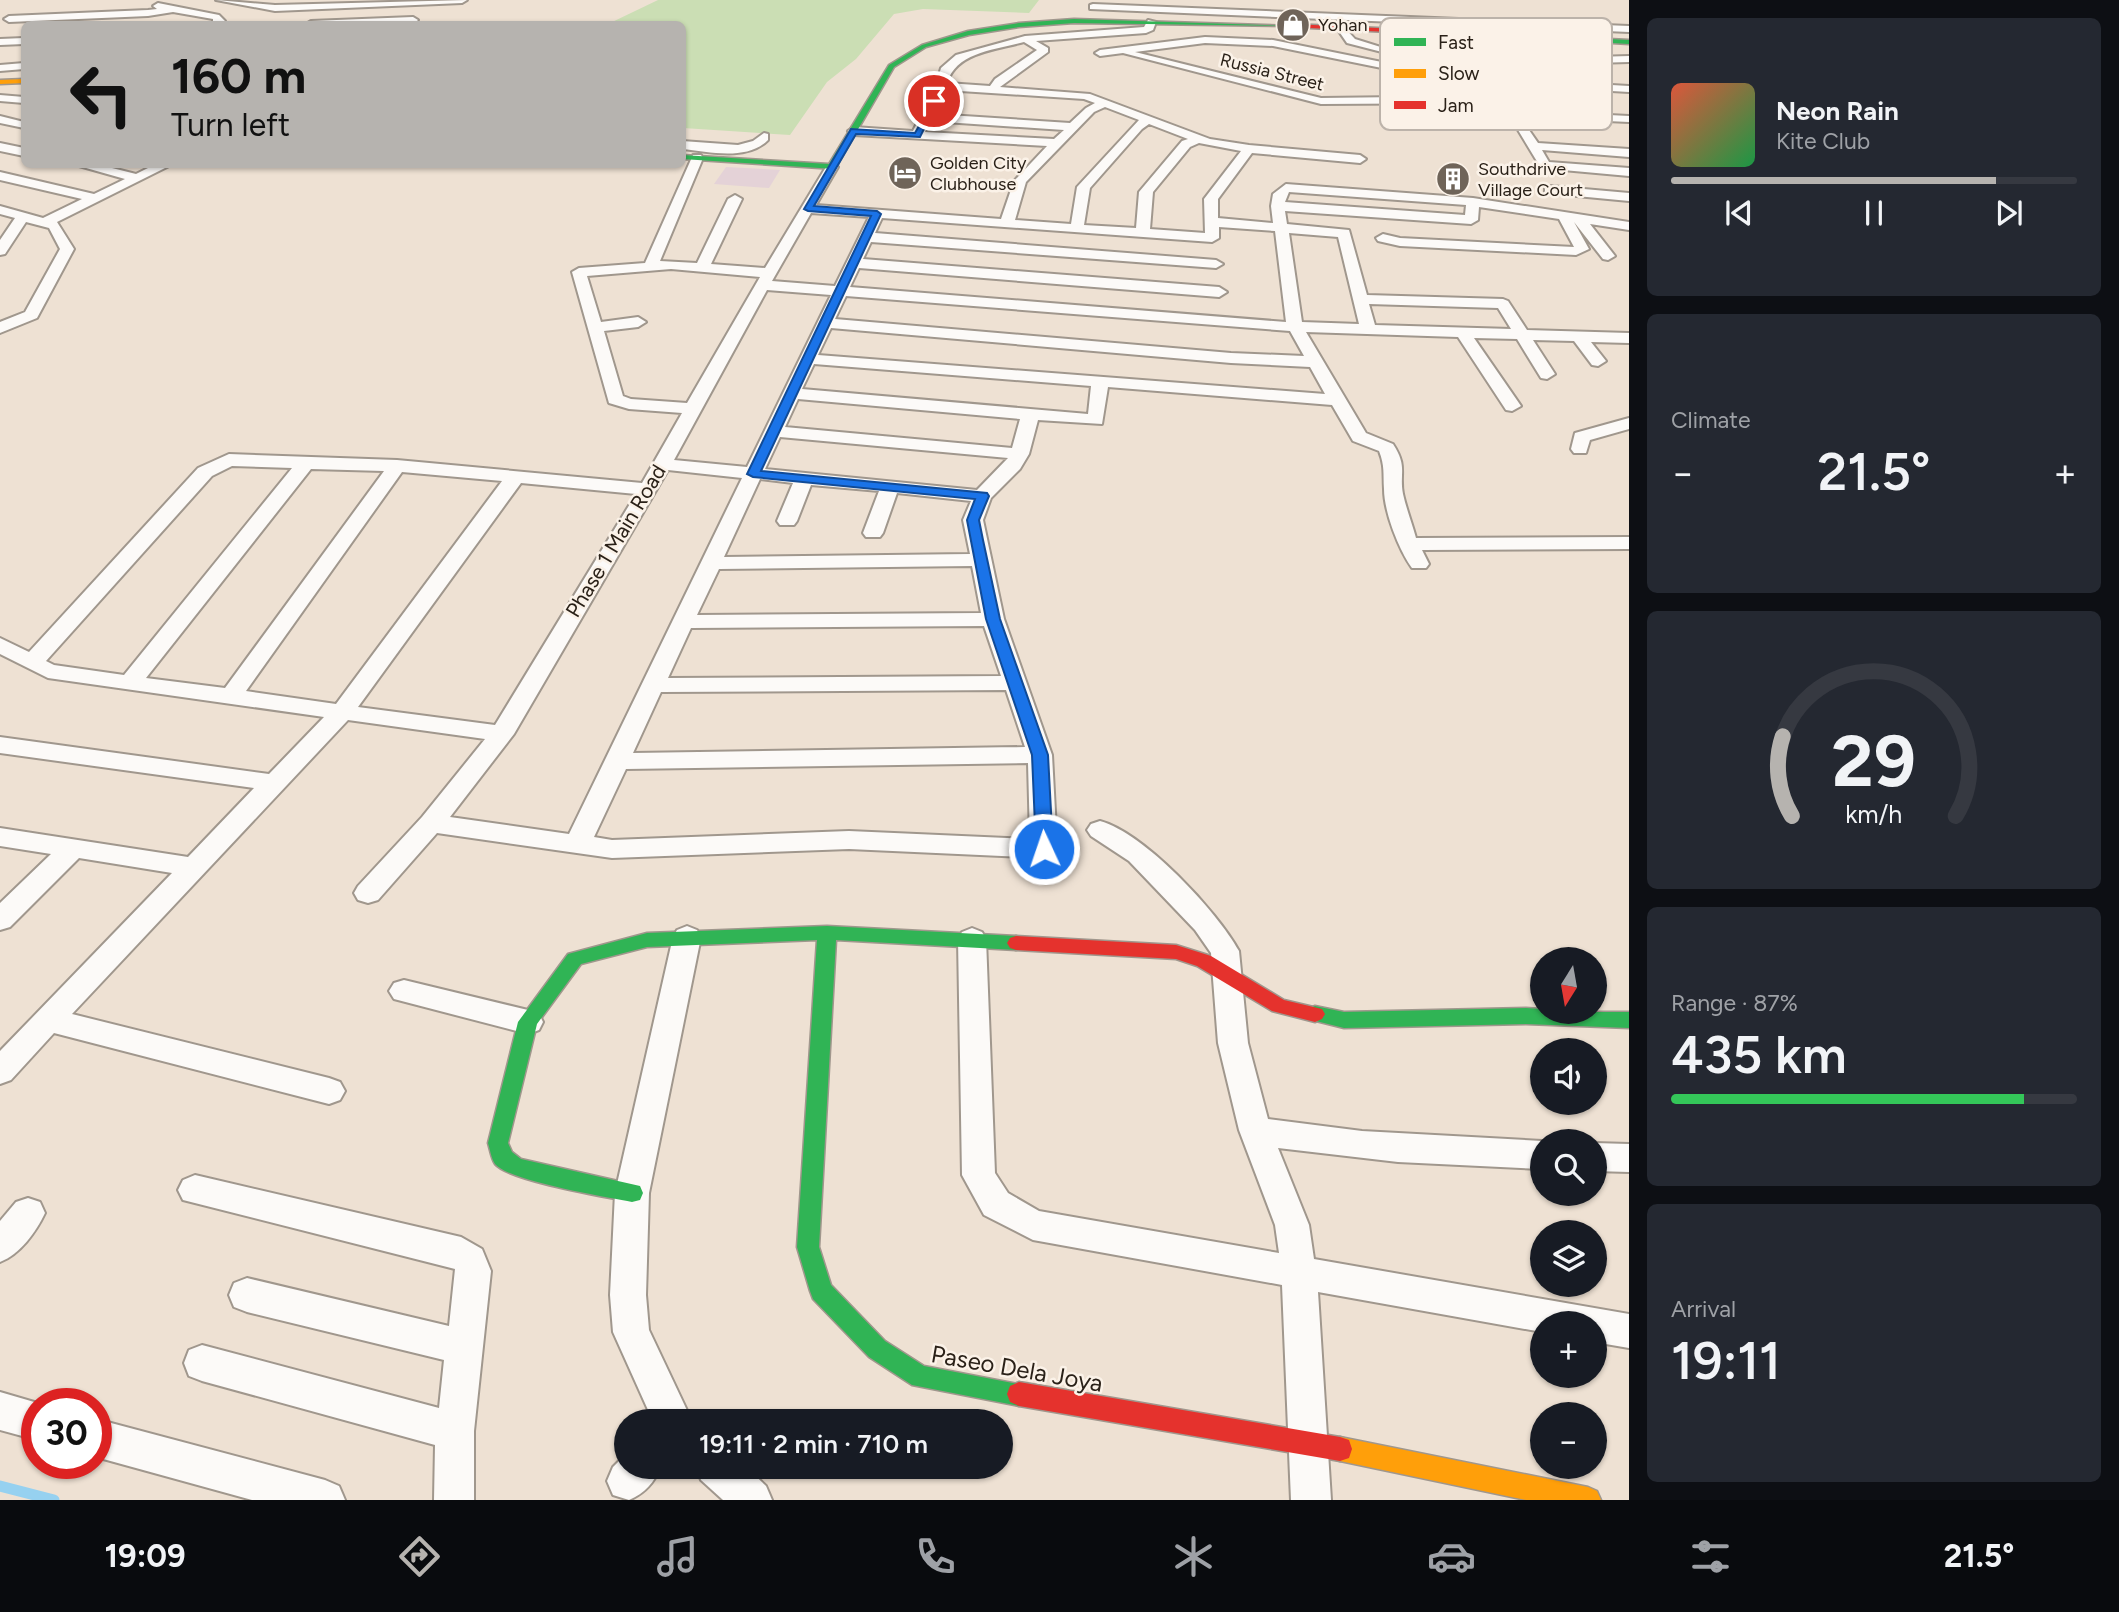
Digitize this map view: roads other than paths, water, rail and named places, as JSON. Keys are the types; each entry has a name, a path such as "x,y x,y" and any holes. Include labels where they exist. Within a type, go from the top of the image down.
{"street":[{"path":"221,0 275,8 319,3 462,0"},
{"path":"275,8 275,17 428,11 444,0"},
{"path":"1450,8 1455,18"},
{"path":"0,29 9,19 148,13 173,9 216,17 218,21"},
{"path":"1093,9 1151,22 1380,29"},
{"path":"700,156 832,167 891,66 916,49 988,29 1093,9 1380,22"},
{"path":"388,21 414,20"},
{"path":"917,135 942,86 946,68 960,57 1025,39 1146,30 1150,28 1151,22"},
{"path":"1341,27 1352,41 1380,48"},
{"path":"0,29 21,30"},
{"path":"994,88 999,81 1044,50 1025,39"},
{"path":"1205,40 1270,55"},
{"path":"1100,53 1205,40 1286,44 1380,64"},
{"path":"0,42 21,41"},
{"name":"Russia Street","path":"1157,44 1198,54"},
{"path":"1115,50 1321,101 1380,100"},
{"path":"0,68 21,66"},
{"path":"0,82 21,81"},
{"path":"942,86 1078,95 1106,102 1196,140 1249,149 1360,159"},
{"name":"Russia Street","path":"1333,87 1380,98"},
{"path":"0,98 21,100"},
{"path":"934,101 947,102"},
{"path":"1007,223 1020,181 1055,142 1074,127 1083,110 1106,102"},
{"path":"926,117 1074,127"},
{"path":"0,119 21,124"},
{"path":"1077,228 1084,187 1138,126 1148,120"},
{"path":"1524,130 1545,165 1629,172"},
{"path":"1578,130 1593,150"},
{"path":"853,131 1055,142"},
{"path":"700,156 743,150 760,144 764,137"},
{"path":"1143,233 1146,192 1186,144 1196,140"},
{"path":"1534,146 1629,153"},
{"path":"0,147 21,151"},
{"path":"1222,322 1210,199 1249,149"},
{"path":"651,265 700,156"},
{"name":"Phase 1 Main Road","path":"368,892 431,823 502,734 648,489 765,279 832,167"},
{"path":"95,168 138,178"},
{"path":"47,221 159,168"},
{"path":"0,176 95,198"},
{"path":"1550,190 1629,197"},
{"path":"702,268 735,199"},
{"path":"1419,564 1408,544 1393,491 1395,469 1387,448 1359,437 1295,327 1278,206 1471,220 1473,202 1629,226"},
{"path":"808,209 1143,233 1280,228 1344,233 1368,330"},
{"path":"0,210 54,225 67,249 32,315 0,328"},
{"path":"577,845 877,214"},
{"path":"0,251 23,216"},
{"path":"1383,238 1400,242 1576,251 1582,249 1572,218"},
{"path":"1572,218 1608,256"},
{"path":"866,237 1216,264"},
{"path":"854,263 1219,292"},
{"path":"693,409 629,404 615,399 579,272 651,265 702,268 840,291 1222,322 1368,330 1629,338"},
{"path":"1360,299 1503,304 1547,373"},
{"path":"595,327 638,322"},
{"path":"824,323 1231,358 1316,362"},
{"path":"1464,333 1512,406"},
{"path":"1580,337 1598,361"},
{"path":"808,359 1337,400"},
{"path":"792,393 1096,420 1100,383"},
{"path":"431,823 612,849 849,840 1044,849 1040,755 993,619 973,520 982,496 1013,465 1020,454 1030,415"},
{"path":"1580,449 1581,437 1629,423"},
{"path":"774,431 1020,454"},
{"path":"32,662 205,472 229,460 397,466 648,489"},
{"path":"130,682 306,463"},
{"path":"662,464 982,496"},
{"path":"231,696 397,466"},
{"path":"0,1071 342,712 516,476"},
{"path":"787,521 804,478"},
{"path":"873,533 890,487"},
{"path":"1408,544 1629,542"},
{"path":"710,563 980,560"},
{"path":"682,622 993,619"},
{"path":"0,645 48,671 502,734"},
{"path":"652,685 1015,683"},
{"path":"0,745 275,783"},
{"path":"615,761 1040,755"},
{"path":"1100,830 1139,854 1205,923 1225,951 1233,1043 1255,1130 1292,1225 1299,1272 1311,1500"},
{"path":"0,837 194,867"},
{"path":"0,920 73,849"},
{"path":"632,1193 516,1167 503,1158 498,1143 528,1022 549,991 575,959 647,940 827,933 1176,952 1204,961 1279,1006 1344,1020 1526,1016 1629,1020"},
{"name":"Paseo Dela Joya","path":"827,933 808,1247 821,1291 877,1349 920,1377 1308,1443 1588,1500"},
{"path":"667,1409 631,1332 628,1295 632,1193 687,937"},
{"path":"972,939 979,1175 996,1204 1033,1225 1530,1313"},
{"path":"404,991 528,1022"},
{"path":"48,1020 329,1091"},
{"path":"1255,1130 1310,1141 1388,1149 1530,1155"},
{"path":"1607,1157 1629,1158"},
{"path":"195,1190 461,1253 470,1260 472,1271 466,1348 455,1431 454,1500"},
{"path":"0,1246 28,1213"},
{"path":"247,1296 466,1348"},
{"path":"1607,1327 1629,1331"},
{"path":"202,1363 455,1431"},
{"path":"0,1411 21,1417"},
{"path":"112,1442 325,1500"},
{"path":"729,1479 752,1500"}],"waterway":[{"path":"0,1486 54,1500"}],"place":[{"name":"Yohan","path":"1293,25"},
{"name":"Golden City Clubhouse","path":"905,173"},
{"name":"Southdrive Village Court","path":"1453,179"}]}
